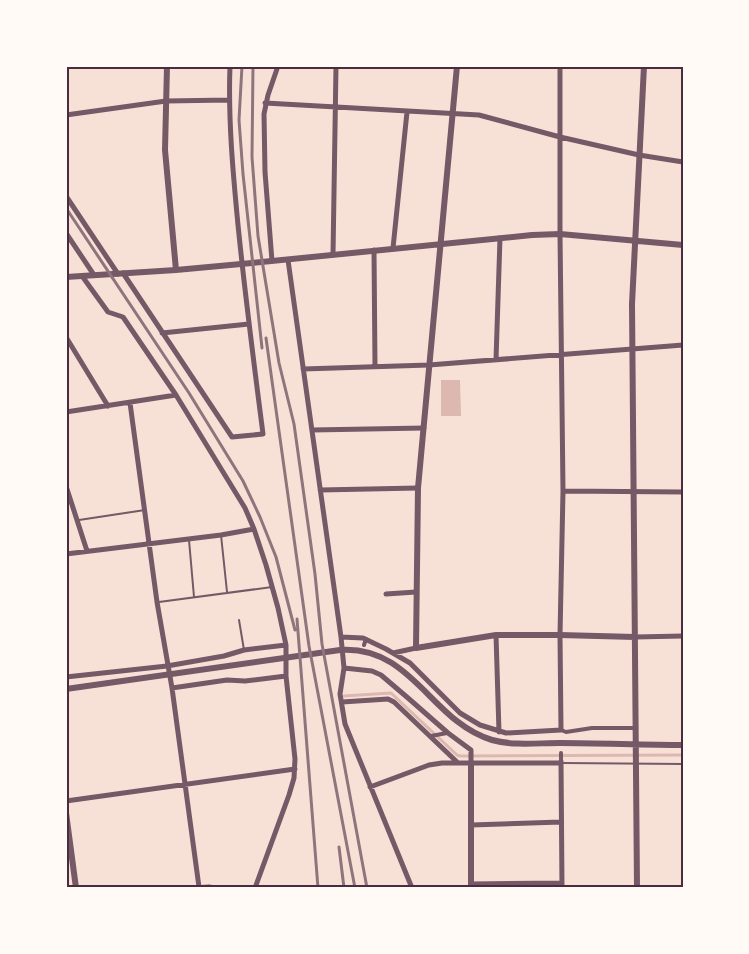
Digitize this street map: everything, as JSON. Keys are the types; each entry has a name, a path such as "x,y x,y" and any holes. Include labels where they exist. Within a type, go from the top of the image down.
{"street":[{"path":"167,66 165,150 176,270"},
{"path":"66,196 232,437 263,434 234,185 229,100 230,66"},
{"path":"272,261 265,172 264,114 265,103 278,66"},
{"path":"333,255 336,66"},
{"path":"416,648 418,488 457,66"},
{"path":"560,66 563,491 561,730"},
{"path":"637,888 632,304 644,66"},
{"path":"66,116 166,101 229,100"},
{"path":"265,103 479,115 560,137 639,155 683,162"},
{"path":"393,248 407,112"},
{"path":"66,233 94,275"},
{"path":"66,277 176,270 441,243 560,234 683,245"},
{"path":"496,360 500,238"},
{"path":"374,250 375,366"},
{"path":"288,260 341,637 344,668 340,694 345,724 412,888"},
{"path":"82,276 108,312 123,317 176,395 245,508 266,565 286,645 286,675 295,769 289,795 255,888"},
{"path":"162,333 249,324"},
{"path":"66,337 108,406"},
{"path":"303,369 429,365 683,345"},
{"path":"66,412 176,395"},
{"path":"130,403 157,602 172,688 196,888 209,886 215,888"},
{"path":"312,430 424,428"},
{"path":"66,486 87,551"},
{"path":"320,490 418,488"},
{"path":"563,491 683,492"},
{"path":"66,554 254,529"},
{"path":"386,594 416,592"},
{"path":"393,652 496,635 683,636"},
{"path":"496,635 499,732"},
{"path":"341,637 356,637 393,652 410,663 465,717 499,732 561,730 566,732 592,728 636,728"},
{"path":"66,677 167,666 286,645"},
{"path":"66,689 340,650 358,650 375,654 398,666 459,722 483,737 511,744 683,745"},
{"path":"344,668 364,668 381,675 471,750 471,763 471,886 562,885 561,758 471,763 458,762 429,765 370,787"},
{"path":"172,688 286,675"},
{"path":"399,707 408,698"},
{"path":"342,702 388,699 458,762"},
{"path":"430,736 448,733"},
{"path":"66,801 295,769"},
{"path":"66,813 76,888"},
{"path":"471,825 561,822"}],"lane":[{"path":"78,520 145,510"},
{"path":"221,535 228,593"},
{"path":"189,538 194,597"},
{"path":"157,602 272,587"},
{"path":"239,620 240,653"},
{"path":"561,758 683,764"}],"shaded area":[{"path":"441,380 460,380 461,416 441,416"}],"waterway":[{"path":"344,696 391,693 460,756 683,755"}],"railway":[{"path":"242,66 239,120 262,348"},
{"path":"253,66 252,157 258,236 279,363 294,424 315,574 322,644 367,888"},
{"path":"66,208 189,393 243,481 276,557 295,630"},
{"path":"266,338 309,646 355,888"},
{"path":"297,619 318,888"},
{"path":"339,847 344,888"}]}
